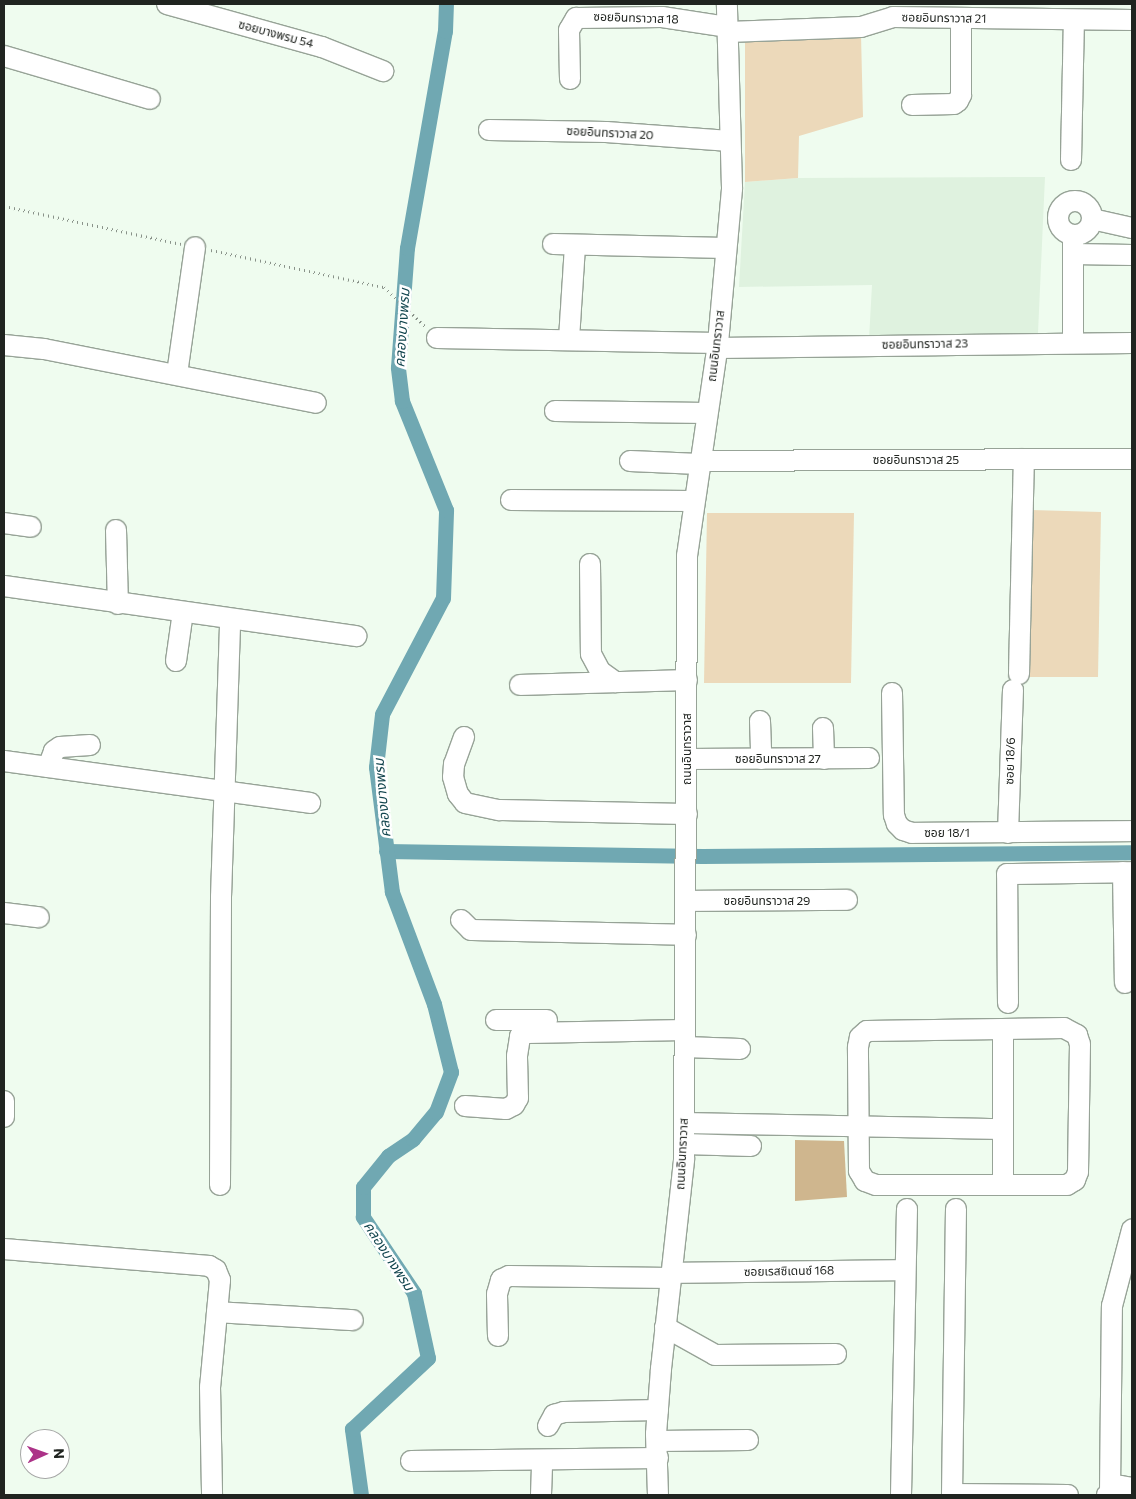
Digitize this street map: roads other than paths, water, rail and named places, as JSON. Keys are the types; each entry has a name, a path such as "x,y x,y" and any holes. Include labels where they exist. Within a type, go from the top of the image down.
{"street":[{"name":"ซอยบางพรม 54","path":"166,4 322,47 383,70"},
{"name":"ถนนอินทราวาส","path":"658,1495 658,1410 684,1144 687,901 687,556 693,501 717,345 732,188 727,4"},
{"name":"ซอยอินทราวาส 18","path":"570,79 569,30 576,18 662,17 728,29"},
{"name":"ซอยอินทราวาส 21","path":"728,29 861,27 893,17 1074,21 1132,20"},
{"path":"912,105 954,104 958,101 961,95 961,18"},
{"path":"1071,160 1074,21"},
{"path":"4,56 150,99"},
{"name":"ซอยอินทราวาส 20","path":"489,130 606,132 730,141"},
{"path":"1073,245 1084,233 1092,219 1088,208 1079,202 1063,206 1058,221 1073,245 1074,342"},
{"path":"1092,219 1132,228"},
{"path":"553,244 726,248"},
{"path":"569,339 575,245"},
{"path":"1073,245 1132,255"},
{"path":"177,374 195,246"},
{"name":"ซอยอินทราวาส 23","path":"432,333 717,345 1132,343"},
{"path":"4,345 44,349 316,403"},
{"path":"555,411 707,413"},
{"name":"ซอย 18/6","path":"1008,833 1016,682 1024,459"},
{"name":"ซอยอินทราวาส 25","path":"630,461 1132,459"},
{"path":"512,500 693,501"},
{"path":"4,523 32,527"},
{"path":"116,530 118,604"},
{"path":"590,564 591,654 600,671 615,682"},
{"path":"4,586 230,620 356,636"},
{"path":"176,661 182,612"},
{"path":"220,1185 221,897 230,620"},
{"path":"520,685 687,680"},
{"name":"ซอย 18/1","path":"892,693 894,814 897,824 912,834 1132,831"},
{"path":"760,721 761,759"},
{"path":"823,728 824,759"},
{"path":"464,737 454,764 453,777 458,794 465,802 499,810 687,814"},
{"path":"48,767 54,751 60,747 90,745"},
{"name":"ซอยอินทราวาส 27","path":"687,759 869,758"},
{"path":"4,761 226,789 310,803"},
{"path":"1008,1003 1007,874 1128,872 1125,983"},
{"name":"ซอยอินทราวาส 29","path":"687,901 847,900"},
{"path":"4,912 39,916"},
{"path":"460,920 471,930 686,941"},
{"path":"489,943 686,941"},
{"path":"496,1020 685,1032 740,1049"},
{"path":"1064,1028 1077,1035 1080,1044 1078,1172 1075,1180 1067,1185 876,1185 865,1181 859,1171 858,1047 860,1037 867,1031 1003,1029 1064,1028"},
{"path":"1003,1029 1003,1185"},
{"path":"464,1106 506,1109 514,1105 518,1098 517,1056 520,1036 527,1033 685,1032"},
{"path":"4,1101 4,1117"},
{"path":"684,1123 1003,1128"},
{"path":"684,1144 751,1146"},
{"path":"901,1495 907,1209"},
{"path":"956,1210 952,1495 1068,1495"},
{"path":"1109,1493 1112,1306 1132,1230"},
{"path":"4,1249 208,1266 216,1270 220,1280 210,1387 212,1495"},
{"name":"ซอยเรสซิเดนซ์ 168","path":"498,1336 497,1294 501,1280 509,1276 905,1270"},
{"path":"217,1312 353,1320"},
{"path":"665,1327 715,1355 836,1354"},
{"path":"548,1426 554,1415 564,1412 658,1410"},
{"path":"411,1461 542,1460 748,1440"},
{"path":"541,1495 542,1460"},
{"path":"1109,1493 1120,1486 1132,1488"}],"waterway":[{"name":"คลองบางพรม","path":"361,1495 352,1429 428,1358 414,1293 363,1217 363,1187 388,1156 413,1139 436,1112 451,1072 434,1004 392,892 376,767 382,714 443,598 446,510 402,401 398,367 407,248 445,31 446,4"},
{"path":"386,851 702,856 1132,852"}]}
